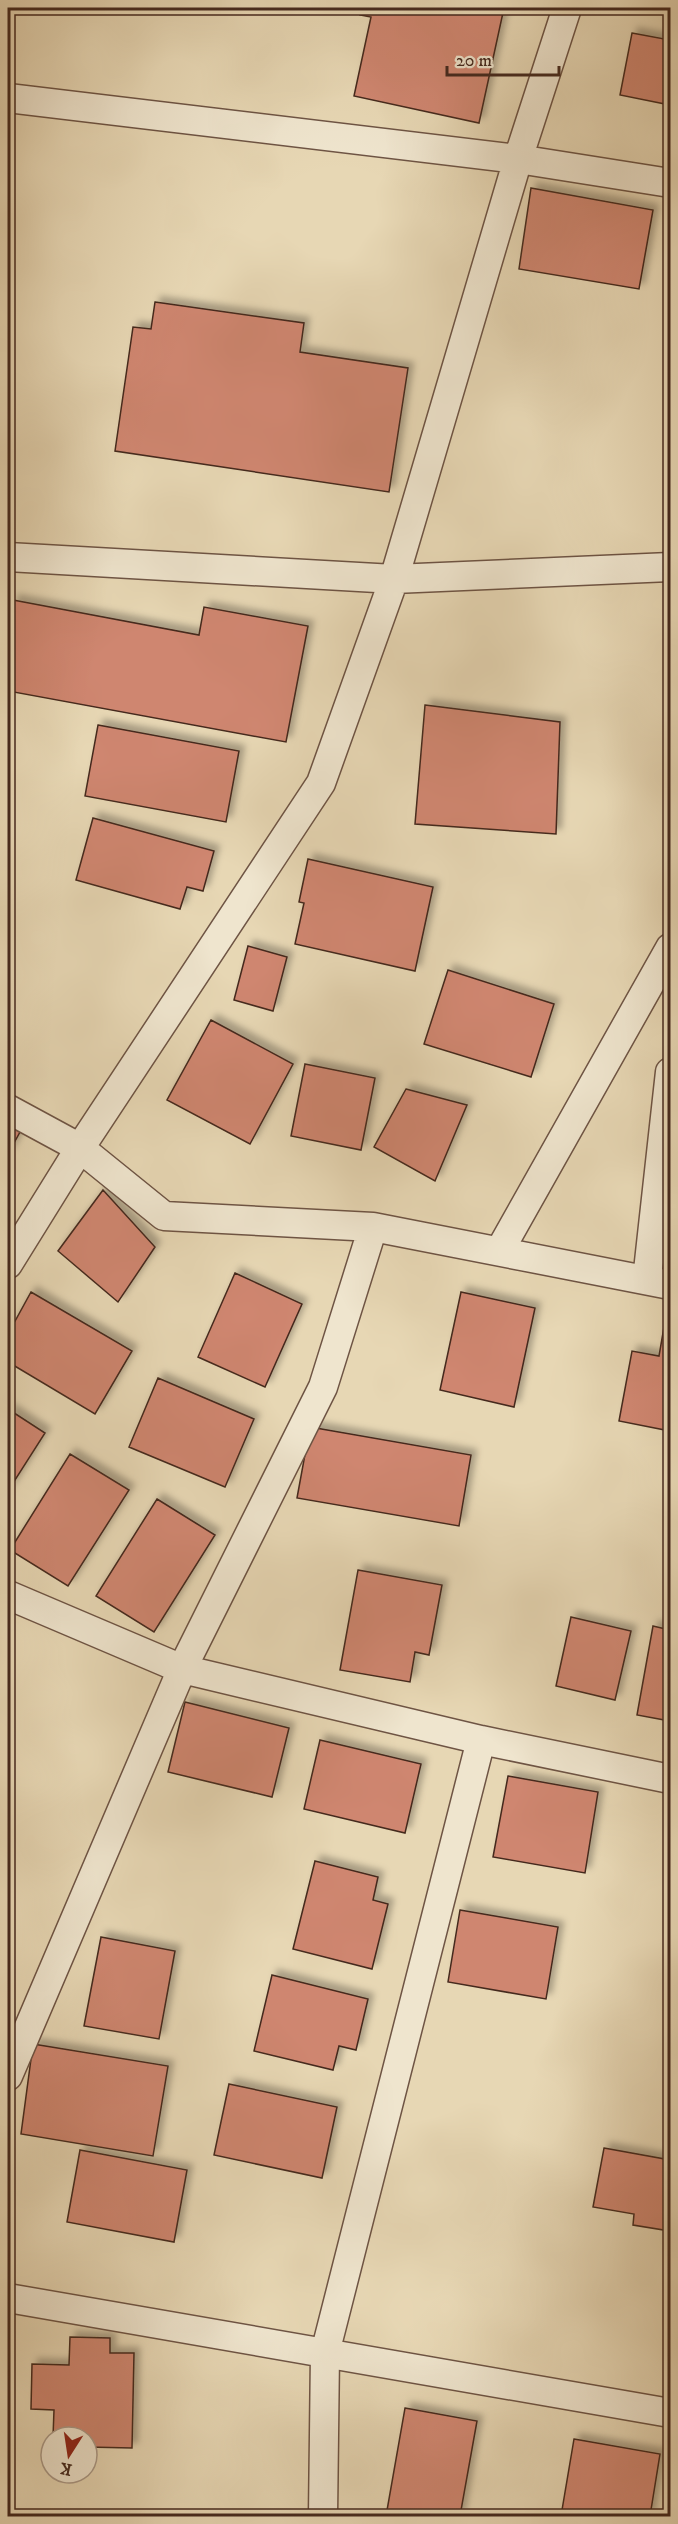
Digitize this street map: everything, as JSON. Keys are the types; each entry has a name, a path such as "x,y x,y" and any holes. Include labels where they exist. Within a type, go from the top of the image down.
{"street":[{"path":"8,1264 80,1148 321,783 394,579 518,159 567,8"},
{"path":"8,98 518,159 670,183"},
{"path":"8,557 394,579 670,567"},
{"path":"500,1250 670,948"},
{"path":"8,1109 80,1148 164,1216 373,1227 500,1250 659,1283 670,1072"},
{"path":"8,2076 182,1669 323,1387 373,1227"},
{"path":"8,1595 182,1669 481,1740 670,1779"},
{"path":"323,2517 325,2353 481,1740"},
{"path":"8,2298 670,2413"}],"building":[{"path":"362,8 504,8 479,123 354,96 371,17 360,15"},
{"path":"632,33 670,40 670,105 620,95"},
{"path":"531,188 653,210 639,289 519,269"},
{"path":"155,302 304,323 300,352 408,368 389,492 115,451 133,327 151,329"},
{"path":"13,600 199,635 204,607 308,626 286,742 8,691 8,627"},
{"path":"425,705 560,722 556,834 415,824"},
{"path":"98,725 239,751 226,822 85,796"},
{"path":"93,818 214,851 203,891 187,887 180,909 76,880"},
{"path":"308,859 433,887 415,971 295,944 304,903 299,902"},
{"path":"248,946 287,957 273,1011 234,1000"},
{"path":"448,970 554,1004 531,1077 424,1044"},
{"path":"211,1020 293,1064 250,1144 167,1100"},
{"path":"305,1064 375,1078 361,1150 291,1136"},
{"path":"406,1089 467,1105 435,1181 374,1147"},
{"path":"8,1124 20,1132 8,1154"},
{"path":"103,1190 155,1247 118,1302 58,1251"},
{"path":"235,1273 302,1304 265,1387 198,1357"},
{"path":"31,1292 132,1351 95,1414 8,1362 8,1334"},
{"path":"461,1292 535,1308 514,1407 440,1390"},
{"path":"664,1327 670,1329 670,1431 619,1421 632,1351 659,1356"},
{"path":"158,1378 254,1419 225,1487 129,1447"},
{"path":"8,1409 45,1433 8,1491"},
{"path":"310,1427 471,1455 459,1526 297,1498"},
{"path":"70,1454 129,1490 68,1586 10,1550"},
{"path":"157,1499 215,1535 154,1632 96,1596"},
{"path":"358,1570 442,1585 429,1655 415,1652 410,1682 340,1670"},
{"path":"571,1617 631,1631 615,1700 556,1686"},
{"path":"653,1626 670,1630 670,1721 637,1715"},
{"path":"185,1702 289,1728 272,1797 168,1772"},
{"path":"320,1740 421,1764 405,1833 304,1809"},
{"path":"508,1776 598,1792 585,1873 493,1857"},
{"path":"315,1861 378,1877 373,1900 388,1904 372,1969 293,1949"},
{"path":"460,1910 558,1927 546,1999 448,1982"},
{"path":"101,1937 175,1951 159,2039 84,2026"},
{"path":"272,1975 368,1999 356,2050 339,2046 333,2070 254,2051"},
{"path":"33,2044 168,2066 153,2156 21,2134"},
{"path":"229,2084 337,2107 322,2178 214,2155"},
{"path":"604,2148 670,2160 670,2231 633,2225 634,2214 593,2207"},
{"path":"80,2150 187,2170 174,2242 67,2222"},
{"path":"70,2337 110,2338 110,2353 134,2353 132,2448 99,2447 99,2425 53,2425 54,2410 31,2409 32,2364 69,2365"},
{"path":"405,2408 477,2421 460,2516 386,2516"},
{"path":"574,2439 660,2454 650,2516 561,2516"}]}
